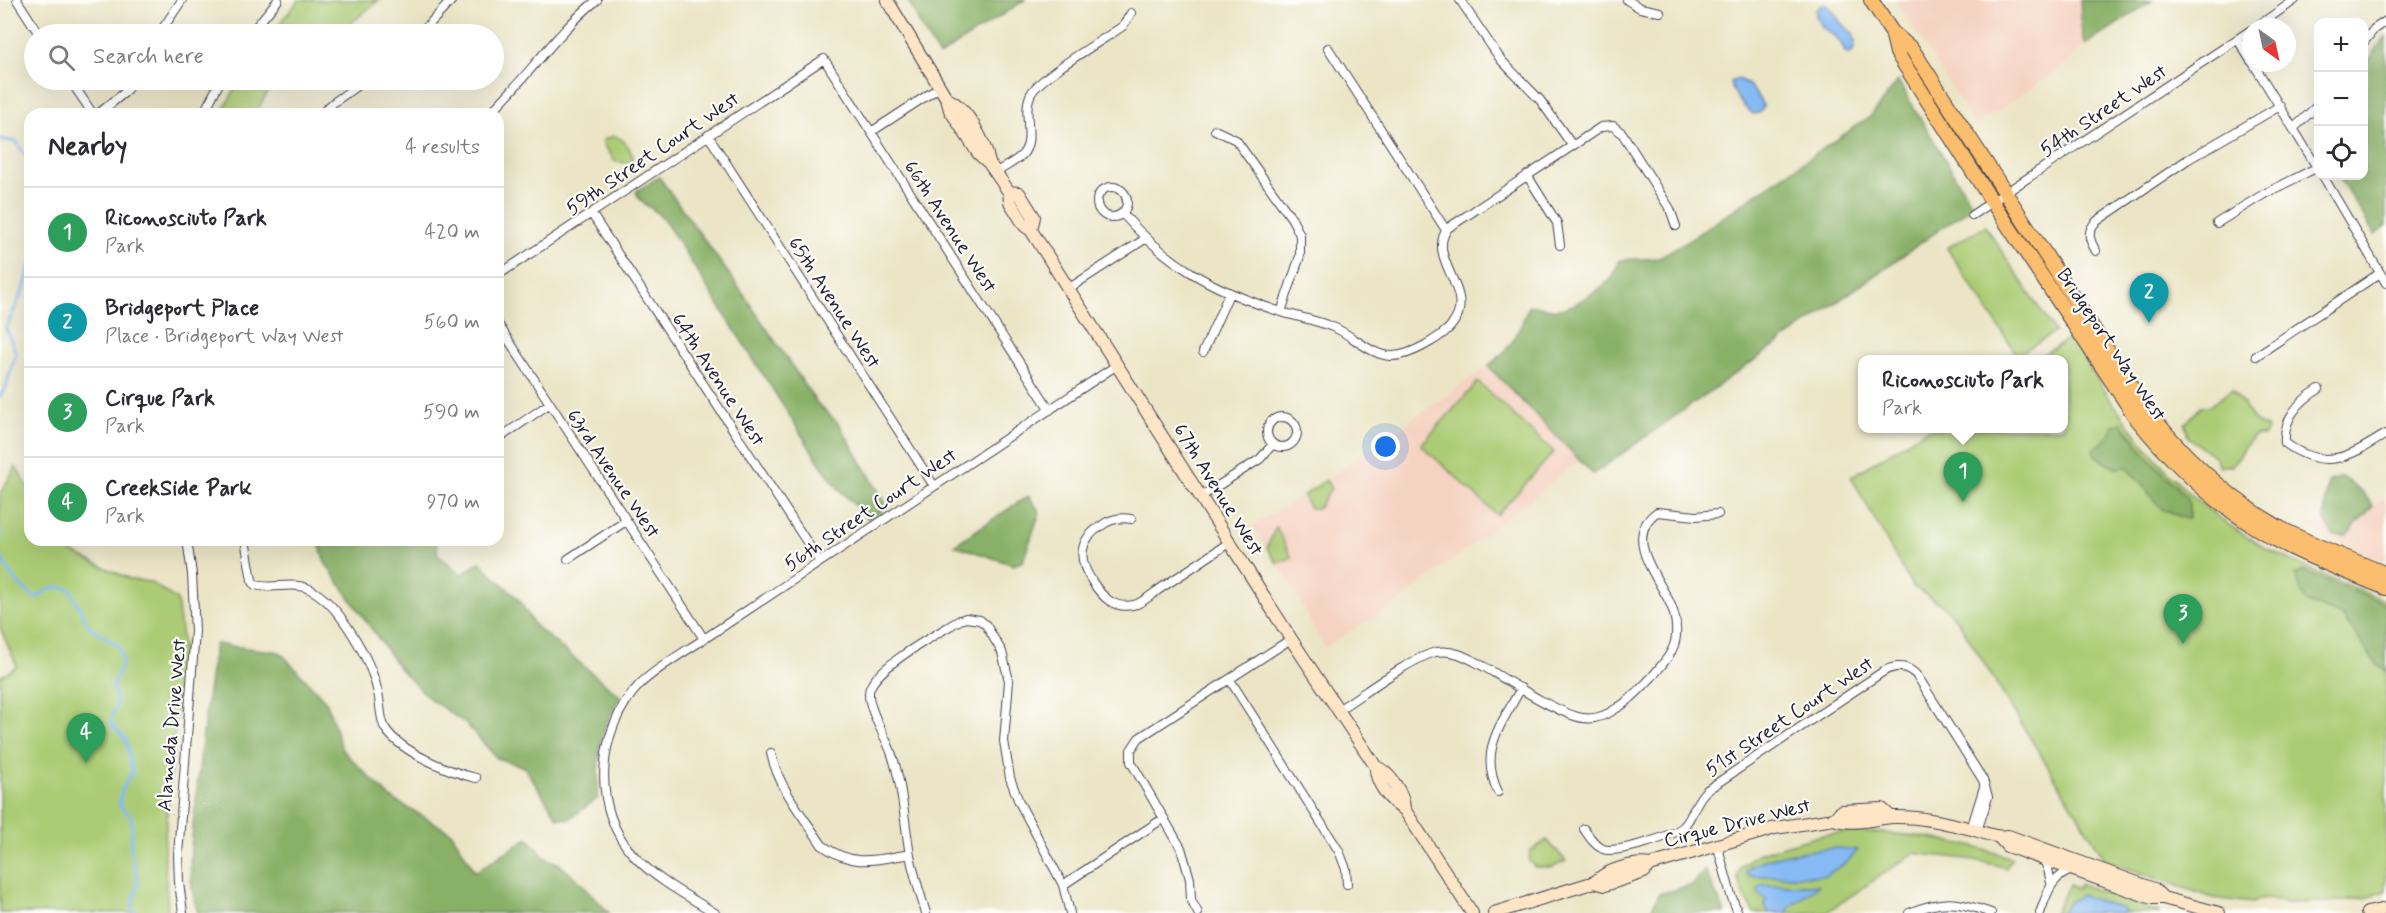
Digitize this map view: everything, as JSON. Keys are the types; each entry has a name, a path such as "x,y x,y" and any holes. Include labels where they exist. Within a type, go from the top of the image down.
{"main road":[{"name":"Bridgeport Way West","path":"1872,0 1892,32 1912,49 2141,402 2191,462 2236,499 2282,529 2386,574"},
{"name":"Bridgeport Way West","path":"1892,32 1897,53 1993,203 2137,419 2193,480 2246,522 2291,548 2386,588"}],"street":[{"path":"17,0 33,24"},
{"path":"166,24 182,0"},
{"path":"258,24 278,0"},
{"path":"429,24 452,0"},
{"path":"495,108 525,77 568,26 597,0"},
{"name":"67th Avenue West","path":"887,0 947,99 958,103 986,146 992,168 1009,192 1010,202 1025,226 1031,230 1376,767 1376,775 1396,805 1404,809 1472,913"},
{"path":"1460,0 1509,69 1540,100 1572,146"},
{"path":"1627,0 1640,8 1660,12"},
{"path":"2268,18 2290,1"},
{"path":"992,168 1024,153 1029,138 1026,105 1032,91 1048,77 1123,26 1131,14"},
{"path":"2368,37 2374,29 2386,21"},
{"name":"54th Street West","path":"1972,215 2242,37"},
{"path":"2238,40 2242,46"},
{"path":"1328,48 1446,230"},
{"name":"66th Avenue West","path":"824,60 1050,410"},
{"name":"59th Street Court West","path":"504,271 824,60"},
{"path":"2258,72 2314,161"},
{"path":"871,132 940,87"},
{"path":"77,90 89,108"},
{"path":"105,108 126,90"},
{"path":"206,108 216,90"},
{"path":"329,108 352,90"},
{"path":"2096,251 2089,235 2091,227 2097,221 2187,160 2280,106"},
{"path":"2294,128 2314,110"},
{"path":"1122,213 1145,238 1187,271 1229,294 1335,327 1383,355 1398,356 1412,352 1450,327 1460,310 1459,293 1442,248 1441,239 1446,230 1599,128 1611,125 1622,133 1667,204 1677,226"},
{"path":"1215,130 1236,140 1292,219 1300,235 1300,256 1281,312"},
{"name":"65th Avenue West","path":"708,135 934,486"},
{"path":"2217,223 2288,181 2314,170"},
{"path":"1527,176 1557,223 1560,245"},
{"path":"2325,180 2386,283"},
{"name":"64th Avenue West","path":"591,213 820,562"},
{"path":"1068,289 1145,238"},
{"path":"2256,356 2380,273"},
{"path":"1203,352 1229,294"},
{"name":"63rd Avenue West","path":"504,334 704,639"},
{"name":"56th Street Court West","path":"714,913 666,883 643,865 626,846 609,811 604,782 605,755 614,721 623,705 643,682 704,639 1117,365"},
{"path":"2319,389 2295,409 2284,432 2285,443 2297,452 2317,459 2337,459 2361,450 2386,434"},
{"path":"504,435 549,405"},
{"path":"1202,496 1260,459 1273,444"},
{"path":"1338,710 1411,664 1437,652 1460,654 1562,710 1582,718 1601,717 1626,703 1669,656 1676,636 1676,624 1670,603 1648,567 1644,553 1643,544 1649,519 1658,512 1696,516 1718,514"},
{"path":"1131,519 1122,518 1107,522 1088,536 1082,551 1083,566 1100,594 1106,600 1121,605 1142,602 1230,542"},
{"path":"568,559 626,521"},
{"name":"Alameda Drive West","path":"183,913 178,855 195,631 189,546"},
{"path":"246,546 252,580 255,585 301,586 315,592 332,608 357,641 375,679 382,722 393,738 453,773 476,778"},
{"path":"926,913 910,854 906,819 895,765 869,701 869,693 872,682 885,668 960,620 976,618 986,625 1002,652 1006,666 1009,695 1004,741 1007,766 1014,790 1063,885 1070,913"},
{"path":"1198,913 1191,900 1190,879 1185,858 1164,818 1133,768 1131,750 1139,738 1292,639"},
{"name":"51st Street Court West","path":"1584,829 1595,843 1607,850 1625,848 1676,832 1685,825 1697,801 1707,790 1884,671 1893,667 1902,667 1912,670 1918,677 1979,773 1988,798 1974,830"},
{"path":"1230,680 1341,854 1346,869 1347,884"},
{"path":"1498,792 1490,771 1489,756 1499,730 1521,688"},
{"path":"771,753 781,782 822,845 828,850 857,862 910,854"},
{"name":"Cirque Drive West","path":"1494,913 1595,882 1605,885 1644,872 1650,865 1775,828 1834,819 1841,822 1882,820 1891,817 1926,820 1999,837 2008,836 2154,889 2163,898"},
{"path":"1063,885 1164,818"},
{"name":"Cirque Drive West","path":"1999,837 2007,846 2152,898 2163,898 2219,913"},
{"path":"1717,844 1738,913"},
{"path":"2043,858 2051,883"},
{"path":"2040,913 2051,883 2073,870"},
{"path":"1909,913 1934,904 1959,902 1991,913"},
{"path":"2367,913 2386,909"}],"shaded area":[{"path":"1895,0 2080,0 2082,17 2080,32 2086,45 2070,61 1975,125"},
{"path":"1488,366 1579,461 1387,611 1324,648 1295,591 1252,526 1307,493"},
{"path":"2386,498 2386,562 2306,525 2328,523 2359,514"}],"green space":[{"path":"299,0 379,0 350,24 279,24"},
{"path":"908,0 1025,0 939,56"},
{"path":"2080,0 2153,0 2086,45 2081,28"},
{"path":"2386,36 2386,226 2375,235 2341,180 2368,180 2368,61"},
{"path":"1898,81 1973,206 1593,474 1488,366 1504,352 1514,339 1529,305 1557,310 1573,305 1610,280 1620,260 1659,258 1871,116"},
{"path":"234,90 269,90 258,108 224,108"},
{"path":"613,136 623,141 628,147 633,158 629,163 616,162 603,144 603,140"},
{"path":"659,177 739,288 817,403 839,424 888,507 868,519 838,488 819,462 672,232 660,216 638,196 636,191"},
{"path":"1985,226 2055,332 2017,355 1947,248"},
{"path":"2070,338 2131,428 2153,455 2202,505 2231,527 2279,555 2386,601 2386,891 2366,898 2346,901 2286,903 2263,898 2252,903 2213,898 2106,861 1958,621 1942,605 1912,586 1851,477 1921,433 2068,433 2068,355 2042,355"},
{"path":"1478,382 1554,452 1497,515 1421,445"},
{"path":"2232,389 2256,422 2267,428 2264,436 2253,436 2232,466 2220,466 2214,456 2188,437 2185,424 2201,407 2211,405"},
{"path":"2122,423 2146,455 2186,496 2189,505 2189,519 2163,510 2127,467 2115,468 2095,455 2093,449 2106,439 2113,425"},
{"path":"16,467 24,480 24,546 58,546 130,579 150,582 177,600 183,646 164,849 168,913 0,913 0,677 17,666 0,628 0,494"},
{"path":"2342,477 2361,490 2373,506 2346,536 2333,535 2324,518 2328,481"},
{"path":"1326,480 1331,489 1317,509 1310,508 1303,496"},
{"path":"1028,496 1040,512 1023,561 1014,565 954,545"},
{"path":"1276,527 1292,558 1277,563 1267,548"},
{"path":"320,546 437,546 438,555 462,574 480,562 519,600 534,625 621,697 607,722 600,745 598,798 569,819 558,818 524,767 497,758 466,724 430,699 400,669 325,563"},
{"path":"2304,571 2386,604 2386,672 2372,658 2342,616 2305,601 2295,575"},
{"path":"215,644 280,652 327,703 342,750 391,798 452,833 475,872 528,838 544,857 559,864 582,884 609,913 198,913 192,885 191,842"},
{"path":"1845,832 1888,833 1930,838 1971,846 2012,858 2006,868 1975,860 1914,853 1826,913 1754,913 1737,877 1741,867 1757,854 1822,835"},
{"path":"1547,840 1566,861 1552,867 1535,867 1529,861 1530,851"},
{"path":"1705,870 1725,913 1654,913 1652,908 1659,894 1692,885"},
{"path":"2081,884 2160,913 2054,913 2069,885 2077,889"}],"water":[{"path":"1821,5 1827,5 1844,26 1853,33 1855,43 1853,52 1845,53 1838,39 1819,23 1816,10"},
{"path":"1738,79 1756,94 1764,107 1759,113 1753,114 1736,96 1730,82"},
{"path":"1838,848 1858,850 1848,861 1825,876 1755,876 1748,875 1746,872 1761,861 1774,857"},
{"path":"1762,885 1819,885 1791,906 1786,913 1769,913 1764,904 1766,899 1759,894 1758,889"},
{"path":"2080,895 2123,909 2126,913 2061,913 2070,901"}],"waterway":[{"path":"0,139 17,142 24,154"},
{"path":"0,396 6,387 16,353 6,328 24,288"},
{"path":"0,530 0,543"},
{"path":"0,555 15,580 37,598 52,588 70,589 89,627 118,645 123,662 113,685 117,704 110,722 126,740 132,772 122,790 119,805 132,818 131,851 138,883 132,907 135,913"}],"place":[{"name":"Bridgeport Place","path":"2149,323"},
{"name":"Riconosciuto Park","path":"1963,502"},
{"name":"Cirque Park","path":"2183,644"},
{"name":"CreekSide Park","path":"86,763"}]}
